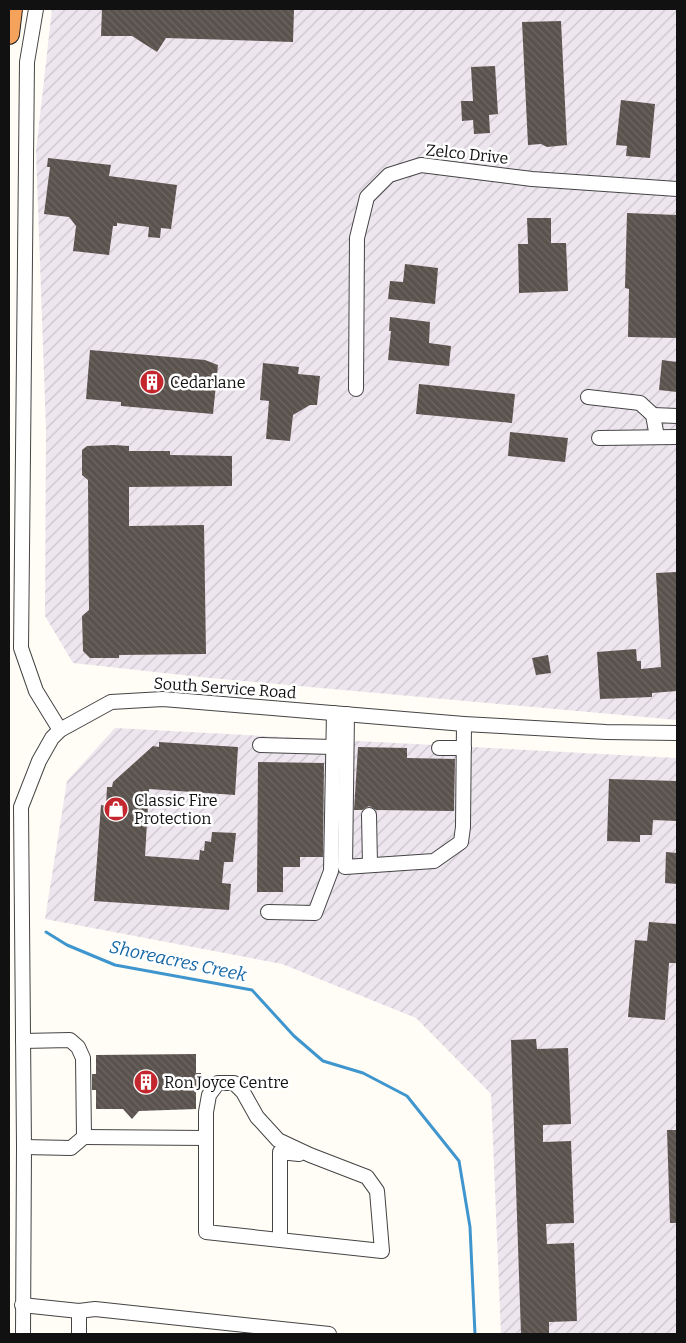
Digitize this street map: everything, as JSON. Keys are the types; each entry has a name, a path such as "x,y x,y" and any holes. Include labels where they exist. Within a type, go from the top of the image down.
{"highway":[{"path":"9,34 12,9"}],"street":[{"path":"36,9 27,62 21,648 36,691 60,730"},
{"name":"Zelco Drive","path":"356,389 357,238 367,197 389,175 421,165 532,179 677,189"},
{"path":"588,397 640,403 653,415 657,437"},
{"path":"653,415 677,416"},
{"path":"599,438 677,436"},
{"name":"South Service Road","path":"23,1334 24,1147 21,807 39,761 52,738 60,730 111,702 163,699 464,724 606,732 677,733"},
{"path":"268,912 315,913 331,871 333,747 340,714"},
{"path":"340,714 345,811 345,867 434,861 461,842 464,811 464,724"},
{"path":"260,746 333,747"},
{"path":"439,748 464,748"},
{"path":"369,814 370,865"},
{"path":"23,1041 70,1040 78,1047 83,1058 84,1137"},
{"path":"218,1083 234,1083 243,1092 257,1117 278,1140 310,1155 367,1176 377,1191 382,1251 206,1232 206,1112 209,1095 218,1083"},
{"path":"24,1147 71,1148 84,1137 206,1138"},
{"path":"280,1240 280,1152 310,1155"},
{"path":"22,1305 79,1311 95,1308 269,1331 329,1334"},
{"path":"79,1311 79,1334"}],"shaded area":[{"path":"52,9 677,9 677,720 210,678 73,663 45,616 46,430 36,151"},
{"path":"115,728 677,758 677,1334 501,1334 491,1094 416,1018 282,964 45,919 67,781"}],"building":[{"path":"102,9 294,9 293,42 166,38 157,52 132,36 101,36"},
{"path":"561,21 567,145 547,147 541,144 528,145 522,22"},
{"path":"495,66 498,114 489,115 490,133 474,134 473,120 462,121 461,101 473,101 471,67"},
{"path":"621,100 655,104 650,158 626,156 627,146 616,145"},
{"path":"48,158 111,165 109,176 177,185 171,229 161,228 160,238 148,237 149,227 117,223 117,226 113,226 109,255 73,251 76,226 69,217 44,214 50,167 47,167"},
{"path":"627,213 677,215 677,338 628,337 629,289 625,288"},
{"path":"527,218 551,218 551,243 566,243 568,291 519,293 518,244 528,244"},
{"path":"405,264 438,268 435,304 388,299 390,281 403,282"},
{"path":"390,317 430,322 429,343 451,346 449,366 388,360 391,331 389,331"},
{"name":"Cedarlane","path":"90,350 205,360 218,365 213,414 121,406 121,402 86,399"},
{"path":"662,360 677,362 677,392 659,390"},
{"path":"263,363 299,367 298,374 320,376 317,405 310,405 293,415 290,441 266,439 269,401 260,400"},
{"path":"419,384 515,394 512,423 416,414"},
{"path":"510,432 568,438 565,462 508,456"},
{"path":"87,446 129,446 129,451 170,451 170,455 232,456 232,486 129,487 129,526 204,525 206,654 119,655 119,658 90,658 83,651 82,616 89,610 88,480 82,475 82,450"},
{"path":"677,572 677,691 652,693 652,697 600,699 597,652 636,649 637,661 641,661 641,669 661,667 656,573"},
{"path":"548,655 551,673 536,675 532,658"},
{"path":"159,742 238,747 235,795 149,789 145,856 199,860 200,850 204,851 205,841 211,842 212,832 236,833 233,862 224,862 222,883 231,884 229,910 94,901 101,805 106,806 107,787 112,787 113,782 153,746 159,747"},
{"path":"358,747 407,748 407,758 455,759 454,811 376,810 369,806 362,810 354,810"},
{"path":"258,762 324,763 323,857 300,857 300,867 283,867 283,892 257,892"},
{"path":"609,779 677,781 677,821 653,820 652,835 640,835 640,842 607,841"},
{"path":"666,852 677,853 677,884 665,883"},
{"path":"649,922 677,924 677,963 669,963 665,1020 628,1017 635,940 647,941"},
{"path":"536,1039 537,1049 568,1048 571,1124 543,1125 543,1142 571,1141 574,1223 546,1224 547,1244 574,1243 577,1321 549,1322 549,1334 521,1334 511,1040"},
{"name":"Ron Joyce Centre","path":"196,1054 196,1073 201,1073 201,1089 196,1089 196,1109 139,1111 132,1119 123,1109 96,1109 96,1090 92,1090 92,1074 96,1074 96,1055"},
{"path":"667,1130 677,1130 677,1223 670,1223"}],"waterway":[{"name":"Shoreacres Creek","path":"46,932 67,945 115,965 252,990 294,1036 323,1061 363,1073 407,1096 459,1161 470,1227 475,1334"}],"place":[{"name":"Cedarlane","path":"152,382"},
{"name":"Classic Fire Protection","path":"116,809"},
{"name":"Ron Joyce Centre","path":"146,1082"}]}
